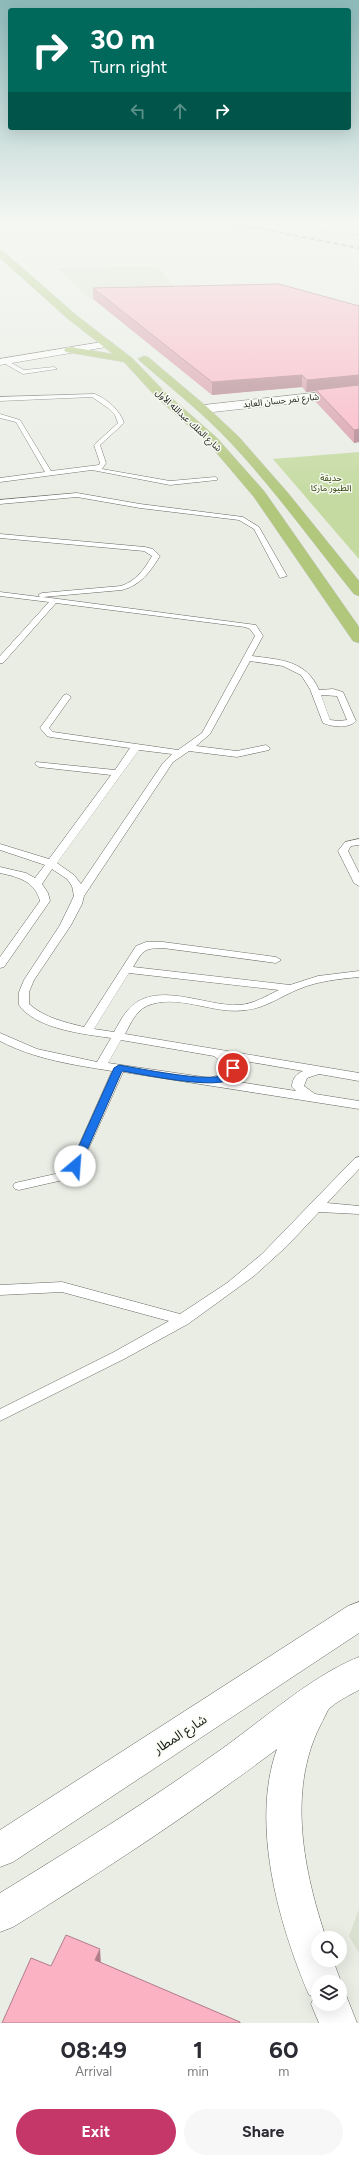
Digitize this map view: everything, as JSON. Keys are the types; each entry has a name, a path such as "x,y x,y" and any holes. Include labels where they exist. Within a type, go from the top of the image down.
{"main road":[{"name":"شارع الملك عبدالله الأول","path":"72,317 112,340 204,409 250,458 359,591"},
{"path":"72,317 78,333 74,346 128,360"},
{"name":"شارع الملك عبدالله الأول","path":"112,340 128,360 161,394 213,441 244,476 359,638"}],"street":[{"path":"2,361 74,346 112,340"},
{"name":"شارع نمر حسان العايد","path":"204,409 359,392"},
{"name":"شارع المطار","path":"0,1850 359,1616"},
{"path":"0,1914 92,1857 228,1765 318,1698 359,1672"},
{"path":"318,1698 296,1739 287,1773 284,1806 286,1847 309,1947 319,1975"},
{"path":"333,2011 338,2023"}],"lane":[{"path":"2,361 27,373 54,369"},
{"path":"0,399 86,394 101,398 119,417 121,423 99,442 97,448 103,465 93,469 0,480"},
{"path":"0,416 18,421 49,474"},
{"path":"93,469 162,482 215,479"},
{"path":"0,502 67,495 87,496 140,506 241,518 257,528 283,576"},
{"path":"0,536 145,549 156,556 138,582 132,585 122,588 21,597"},
{"path":"0,594 245,625 253,627 260,636 206,734 166,765 80,894 75,909 29,980 24,992 24,1005 35,1015 53,1023 87,1032 359,1077"},
{"path":"0,661 54,601"},
{"path":"248,658 298,669 309,678 315,693 327,722 347,723 352,721 340,694 333,692 315,693"},
{"path":"67,697 44,728 46,731 56,735 136,747 184,751 237,754 266,748"},
{"path":"37,882 136,747"},
{"path":"39,764 117,773"},
{"path":"359,842 348,844 343,851 359,883"},
{"path":"0,847 51,863 75,882 80,894"},
{"path":"0,870 24,876 37,882 44,891 45,901 0,965"},
{"path":"87,1032 140,948 155,944 276,960"},
{"path":"127,970 292,988"},
{"path":"101,1065 116,1037 135,1007 153,1000 164,999 237,1008 254,1006 268,1001 292,988 320,979 359,974"},
{"path":"0,1036 11,1043 33,1051 101,1065 359,1105"},
{"path":"202,1080 223,1079 232,1073 233,1068 231,1063 215,1054"},
{"path":"19,1186 59,1178 75,1166 119,1068"},
{"path":"317,1098 301,1090 298,1087 298,1082 300,1078 305,1075 322,1072"},
{"path":"0,1415 183,1320 233,1286 276,1249 359,1161"},
{"path":"316,1207 359,1210"},
{"path":"0,1290 12,1291 44,1286 62,1287 183,1320"}],"shaded area":[{"path":"359,1909 359,1953 349,1936"}],"green space":[{"name":"حديقة الطيور ماركا","path":"359,452 359,559 273,459"}],"building":[{"path":"128,315 359,315 359,375 307,380 302,375 212,382"},
{"path":"359,385 359,429 354,430 316,390"},
{"path":"66,1935 100,1949 95,1960 240,2023 2,2023 31,1958 51,1966"}],"route":[{"path":"75,1166 80,1159 119,1068 202,1080 223,1079 232,1073 233,1068"}]}
